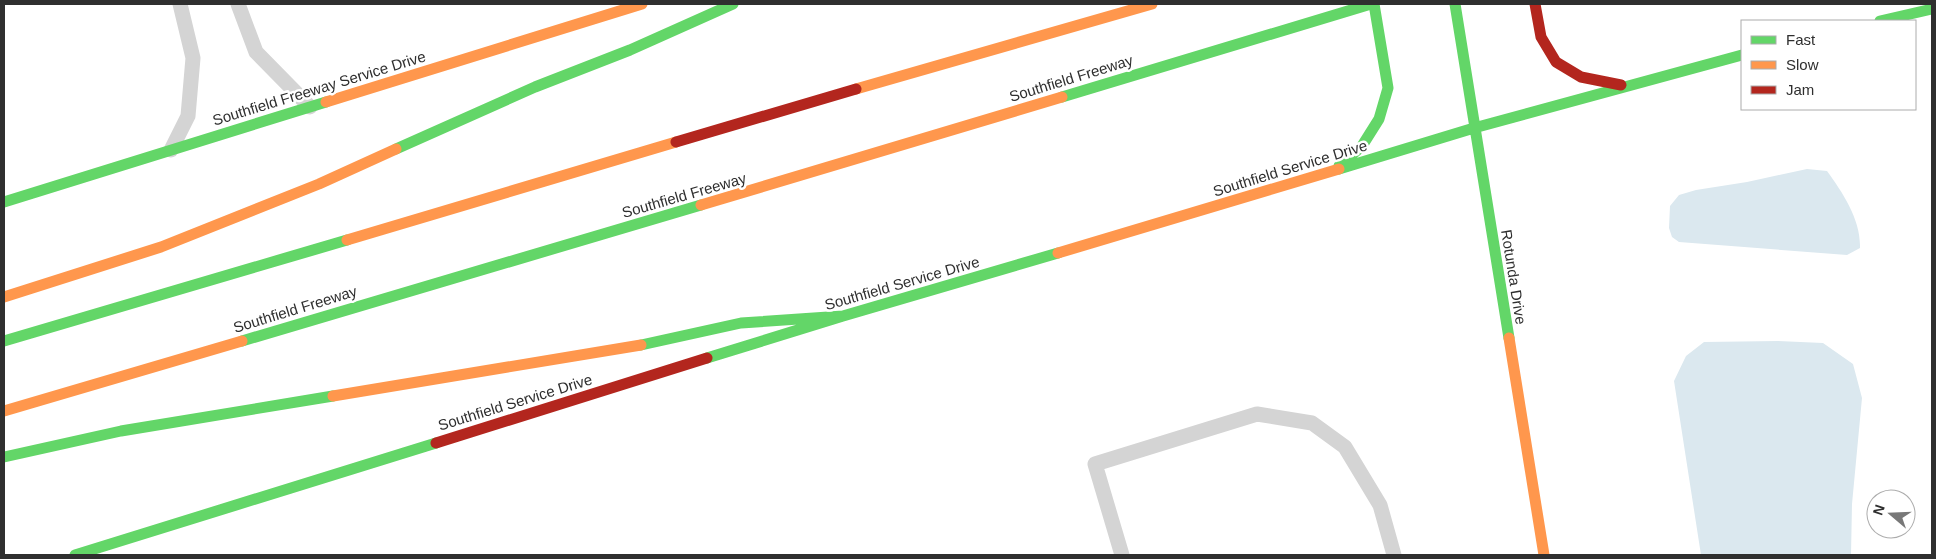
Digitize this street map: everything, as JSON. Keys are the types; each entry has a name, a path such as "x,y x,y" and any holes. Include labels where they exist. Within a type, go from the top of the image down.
{"main road":[{"name":"Southfield Freeway Service Drive","path":"4,202 642,4"},
{"path":"4,297 161,247 319,184 535,87 630,50 733,4"},
{"path":"4,341 808,103 1152,4"},
{"path":"1334,170 1362,146 1379,119 1388,88 1372,4"},
{"name":"Southfield Freeway","path":"4,410 809,173 1372,4"},
{"name":"Rotunda Drive","path":"1455,4 1544,555"},
{"path":"1535,4 1541,37 1556,62 1581,77 1626,86"},
{"path":"1884,20 1932,9"},
{"name":"Southfield Service Drive","path":"75,555 843,316 1104,240 1474,128 1741,55"},
{"path":"4,457 121,431 634,346 741,323 843,316"}],"lane":[{"path":"171,150 188,116 193,58 180,4"},
{"path":"238,4 256,52 310,107"},
{"path":"1122,555 1095,464 1257,414 1312,423 1345,448 1380,505 1394,555"}],"shaded area":[{"path":"1807,169 1827,171 1839,188 1850,207 1858,227 1860,248 1847,255 1679,242 1672,237 1669,228 1670,206 1679,195 1696,190 1747,182"},
{"path":"1778,341 1823,343 1853,364 1862,398 1852,504 1851,555 1701,555 1674,381 1686,356 1704,342"}],"traffic: fast":[{"path":"396,149 535,87 630,50 733,4"},
{"path":"1062,97 1371,4"},
{"path":"1339,166 1362,146 1379,119 1388,88 1374,4"},
{"path":"1455,4 1509,338"},
{"path":"1884,20 1932,9"},
{"path":"1339,169 1474,128 1741,55"},
{"path":"4,202 326,102"},
{"path":"242,341 701,205"},
{"path":"4,341 347,240"},
{"path":"707,358 1058,253"},
{"path":"641,345 741,323 843,316"},
{"path":"4,457 121,431 333,396"},
{"path":"75,555 436,443"}],"traffic: slow":[{"path":"326,102 642,4"},
{"path":"856,89 1152,4"},
{"path":"701,205 1062,97"},
{"path":"347,240 676,142"},
{"path":"4,297 161,247 319,184 396,149"},
{"path":"1058,253 1339,169"},
{"path":"1509,338 1544,555"},
{"path":"4,411 242,341"},
{"path":"333,396 641,345"}],"traffic: jam":[{"path":"1535,4 1541,37 1556,62 1581,77 1621,85"},
{"path":"676,142 856,89"},
{"path":"436,443 707,358"}]}
